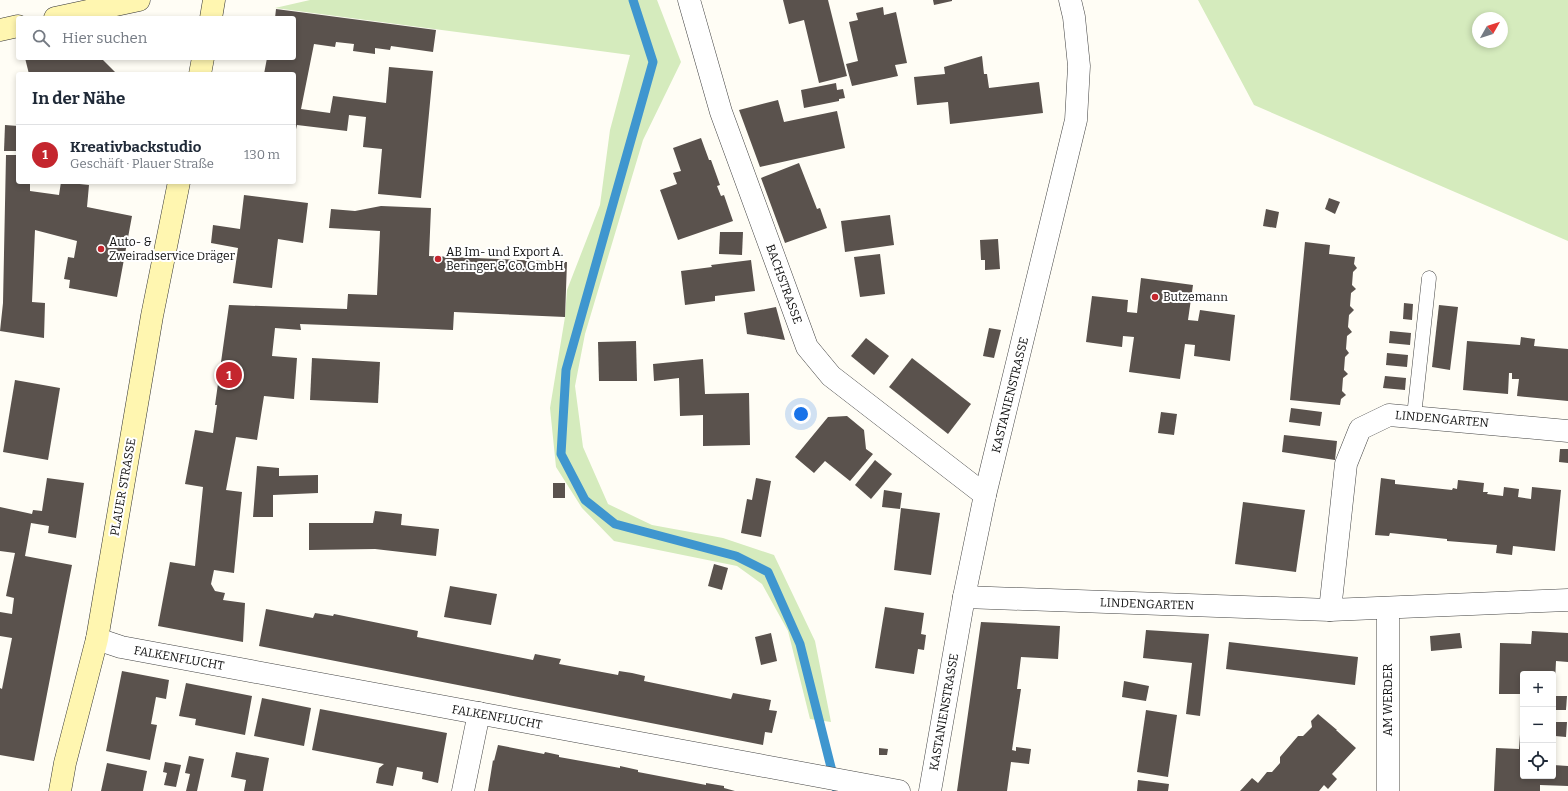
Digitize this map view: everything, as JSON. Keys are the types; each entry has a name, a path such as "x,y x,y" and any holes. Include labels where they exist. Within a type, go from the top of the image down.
{"main road":[{"path":"64,16 140,0"},
{"path":"211,16 214,0"},
{"path":"0,30 16,26"},
{"path":"200,72 203,60"},
{"name":"PLAUER STRASSE","path":"60,791 65,763 96,640 150,332 179,184"}],"street":[{"name":"BACHSTRASSE","path":"689,0 721,112 807,347 831,376 985,495"},
{"name":"KASTANIENSTRASSE","path":"930,791 964,597 985,495 1076,120 1079,66 1074,17 1070,0"},
{"name":"LINDENGARTEN","path":"1330,610 1346,464 1360,428 1389,415 1414,416 1568,431"},
{"name":"LINDENGARTEN","path":"964,597 1330,610 1388,609 1568,600"},
{"name":"AM WERDER","path":"1388,609 1388,791"},
{"name":"FALKENFLUCHT","path":"96,640 121,647 479,714 801,779 892,790"},
{"path":"463,791 479,714"}],"lane":[{"path":"1414,416 1429,278"}],"green space":[{"path":"310,0 657,0 681,62 643,140 585,334 575,386 583,447 608,504 652,525 723,538 774,555 815,641 831,722 810,719 788,631 762,584 737,566 614,541 582,508 556,467 550,408 565,317 567,290 600,205 610,130 630,55 275,8"},
{"path":"1198,0 1568,0 1568,241 1254,105"}],"building":[{"path":"783,0 828,0 847,76 819,83 804,20 789,24"},
{"path":"933,0 952,0 952,1 934,5"},
{"path":"883,7 884,15 896,12 907,63 895,65 898,76 852,86 846,64 858,61 849,22 858,20 856,13"},
{"path":"276,9 436,30 433,52 391,46 390,50 375,48 375,54 353,51 354,44 336,42 335,47 314,44 301,109 330,113 333,96 386,103 389,67 433,71 421,198 378,194 382,149 363,147 366,117 349,115 347,131 297,125 296,129 296,72 264,72 267,60 296,60 296,16 275,16"},
{"path":"982,56 984,74 987,74 989,88 1039,82 1043,113 950,124 948,102 917,105 914,77 945,74 944,67"},
{"path":"26,60 103,60 115,72 28,72"},
{"path":"836,83 837,90 843,89 845,98 839,99 839,101 804,108 801,90"},
{"path":"778,100 784,122 837,111 845,148 760,167 739,110"},
{"path":"5,125 16,126 16,151 4,151"},
{"path":"701,138 720,185 717,186 721,196 724,195 733,221 678,240 660,190 677,184 673,173 681,171 673,148"},
{"path":"6,155 16,155 16,184 30,184 30,191 59,195 61,184 89,185 87,207 132,216 117,297 69,288 70,280 64,279 68,257 74,258 77,241 35,230 32,302 45,303 44,338 0,331 3,303"},
{"path":"799,163 817,209 820,208 827,228 785,243 761,178"},
{"path":"244,195 308,203 303,243 278,239 272,288 233,283 238,248 211,243 213,225 240,229"},
{"path":"1329,198 1340,202 1335,214 1325,209"},
{"path":"381,206 431,208 429,256 567,262 565,317 454,312 453,330 300,324 301,330 275,328 272,356 297,358 294,399 264,396 257,440 236,437 226,490 242,492 234,573 214,570 211,584 215,591 225,593 223,600 245,603 243,642 158,626 170,562 195,566 203,487 185,484 195,430 213,433 217,405 215,405 229,305 347,309 348,294 377,295 380,231 329,228 331,209 355,211"},
{"path":"1266,209 1279,212 1276,228 1263,226"},
{"path":"890,215 894,245 845,252 841,221"},
{"path":"720,232 743,232 742,255 719,254"},
{"path":"998,239 1000,269 985,270 985,260 981,260 980,240"},
{"path":"1305,242 1330,245 1329,254 1355,257 1354,264 1357,268 1353,272 1352,285 1356,289 1351,293 1350,306 1354,310 1349,315 1348,327 1352,332 1347,336 1346,349 1349,353 1345,357 1344,370 1348,374 1343,378 1342,391 1346,395 1341,399 1340,405 1290,400"},
{"path":"880,254 885,294 860,297 854,257"},
{"path":"751,260 755,291 715,296 715,301 685,305 681,271 712,267 711,265"},
{"name":"Butzemann","path":"1141,278 1193,285 1188,320 1198,321 1200,310 1235,315 1230,361 1194,356 1195,345 1185,344 1180,379 1129,372 1134,337 1123,336 1122,347 1086,342 1092,296 1128,300 1127,312 1137,313"},
{"path":"1404,303 1413,304 1412,320 1403,319"},
{"path":"1439,305 1458,307 1450,370 1432,367"},
{"path":"776,307 785,340 747,334 744,313"},
{"path":"989,328 1001,330 994,358 983,356"},
{"path":"1390,331 1411,333 1410,345 1389,343"},
{"path":"1521,337 1535,339 1534,346 1568,349 1568,401 1517,396 1519,379 1512,379 1512,373 1509,373 1508,394 1463,390 1467,341 1520,345"},
{"path":"866,338 889,356 874,375 851,356"},
{"path":"636,341 637,381 599,381 598,342"},
{"path":"1387,353 1408,355 1407,367 1386,365"},
{"path":"312,358 380,362 378,403 310,400"},
{"path":"912,358 971,404 948,434 889,387"},
{"path":"703,359 705,394 749,393 750,445 703,446 703,415 680,416 679,378 654,381 653,364"},
{"path":"1385,376 1406,378 1405,390 1383,388"},
{"path":"15,380 60,388 48,460 3,452"},
{"path":"1291,408 1322,412 1320,426 1289,422"},
{"path":"1161,412 1177,414 1174,435 1158,433"},
{"path":"847,416 864,430 866,449 873,454 850,481 825,461 814,473 795,457 828,417"},
{"path":"1284,435 1337,441 1335,460 1282,452"},
{"path":"1560,449 1568,449 1568,463 1559,462"},
{"path":"875,460 892,474 871,499 855,485"},
{"path":"257,466 279,468 279,476 318,475 318,493 273,495 273,517 253,517"},
{"path":"47,478 84,483 76,538 48,533 49,526 31,523 25,556 72,565 34,761 0,755 0,688 2,689 12,638 0,636 0,612 12,614 14,598 6,596 15,553 0,551 0,507 32,514 33,510 42,511"},
{"path":"756,478 771,481 761,537 741,533 747,499 752,500"},
{"path":"1381,478 1395,480 1395,484 1452,490 1453,488 1457,489 1458,480 1484,483 1483,492 1488,492 1487,494 1503,496 1504,487 1519,489 1518,497 1531,499 1532,487 1561,490 1555,551 1513,546 1512,555 1496,553 1497,545 1447,541 1447,539 1390,533 1389,536 1375,535"},
{"path":"553,483 565,483 565,498 553,498"},
{"path":"884,490 902,493 900,509 882,507"},
{"path":"1243,502 1305,510 1296,572 1235,564"},
{"path":"901,508 940,513 931,575 894,570"},
{"path":"375,511 402,514 401,525 439,529 436,556 375,549 309,550 309,523 373,523"},
{"path":"714,564 728,568 722,590 708,586"},
{"path":"450,586 497,594 491,625 444,617"},
{"path":"885,607 924,613 921,634 926,635 924,650 918,649 914,674 875,668"},
{"path":"266,609 313,618 315,613 333,616 334,614 418,631 417,637 533,660 535,654 561,659 559,664 618,675 619,671 632,673 645,676 644,681 731,699 733,693 771,700 769,710 777,711 772,733 765,732 763,745 259,646"},
{"path":"981,622 1060,626 1058,659 1021,657 1017,689 1021,689 1012,750 1016,751 1016,747 1031,749 1029,764 1011,762 1007,791 957,791"},
{"path":"1146,630 1209,634 1200,716 1186,714 1192,663 1143,658"},
{"path":"1532,631 1568,633 1568,662 1556,661 1556,671 1520,671 1520,694 1499,694 1500,643 1531,644"},
{"path":"771,633 777,661 761,665 755,637"},
{"path":"1460,633 1462,648 1431,651 1430,636"},
{"path":"1229,642 1358,657 1355,685 1226,669"},
{"path":"122,671 169,680 166,699 156,697 151,724 157,725 150,760 106,751"},
{"path":"1124,681 1149,686 1146,701 1122,697"},
{"path":"186,683 252,696 245,735 195,725 196,719 179,716"},
{"path":"1556,696 1567,696 1566,710 1556,710"},
{"path":"262,698 311,708 304,746 254,736"},
{"path":"320,709 447,733 438,783 422,779 423,772 397,767 393,786 376,783 379,768 384,764 312,750"},
{"path":"1146,710 1177,715 1168,777 1137,772"},
{"path":"1318,714 1356,748 1332,774 1337,779 1328,789 1324,785 1319,791 1240,791 1252,778 1258,783 1267,772 1272,772 1280,763 1280,757 1298,736 1303,736 1312,727 1311,721"},
{"path":"1556,722 1567,722 1566,737 1556,736"},
{"path":"1520,734 1520,779 1556,779 1556,765 1568,766 1568,786 1540,785 1540,791 1494,791 1496,748 1519,749"},
{"path":"498,745 544,754 545,752 559,755 559,757 620,768 620,766 638,770 638,772 706,785 706,783 724,786 724,788 735,791 488,791 493,760 494,761"},
{"path":"879,748 888,749 887,755 879,755"},
{"path":"236,752 269,758 263,791 244,791 246,780 231,777"},
{"path":"189,756 204,759 197,791 186,791 190,774 185,773"},
{"path":"165,762 181,765 176,787 164,785 167,773 163,772"},
{"path":"107,763 147,771 143,791 101,791"},
{"path":"1138,780 1169,784 1168,791 1137,791"}],"waterway":[{"path":"633,0 653,62 566,370 561,454 585,500 615,524 736,556 768,572 800,644 837,791"}],"place":[{"name":"Auto- & Zweiradservice Dräger","path":"101,249"},
{"name":"AB Im- und Export A. Beringer & Co. GmbH","path":"438,259"},
{"name":"Butzemann","path":"1155,297"},
{"name":"Kreativbackstudio","path":"229,375"}]}
